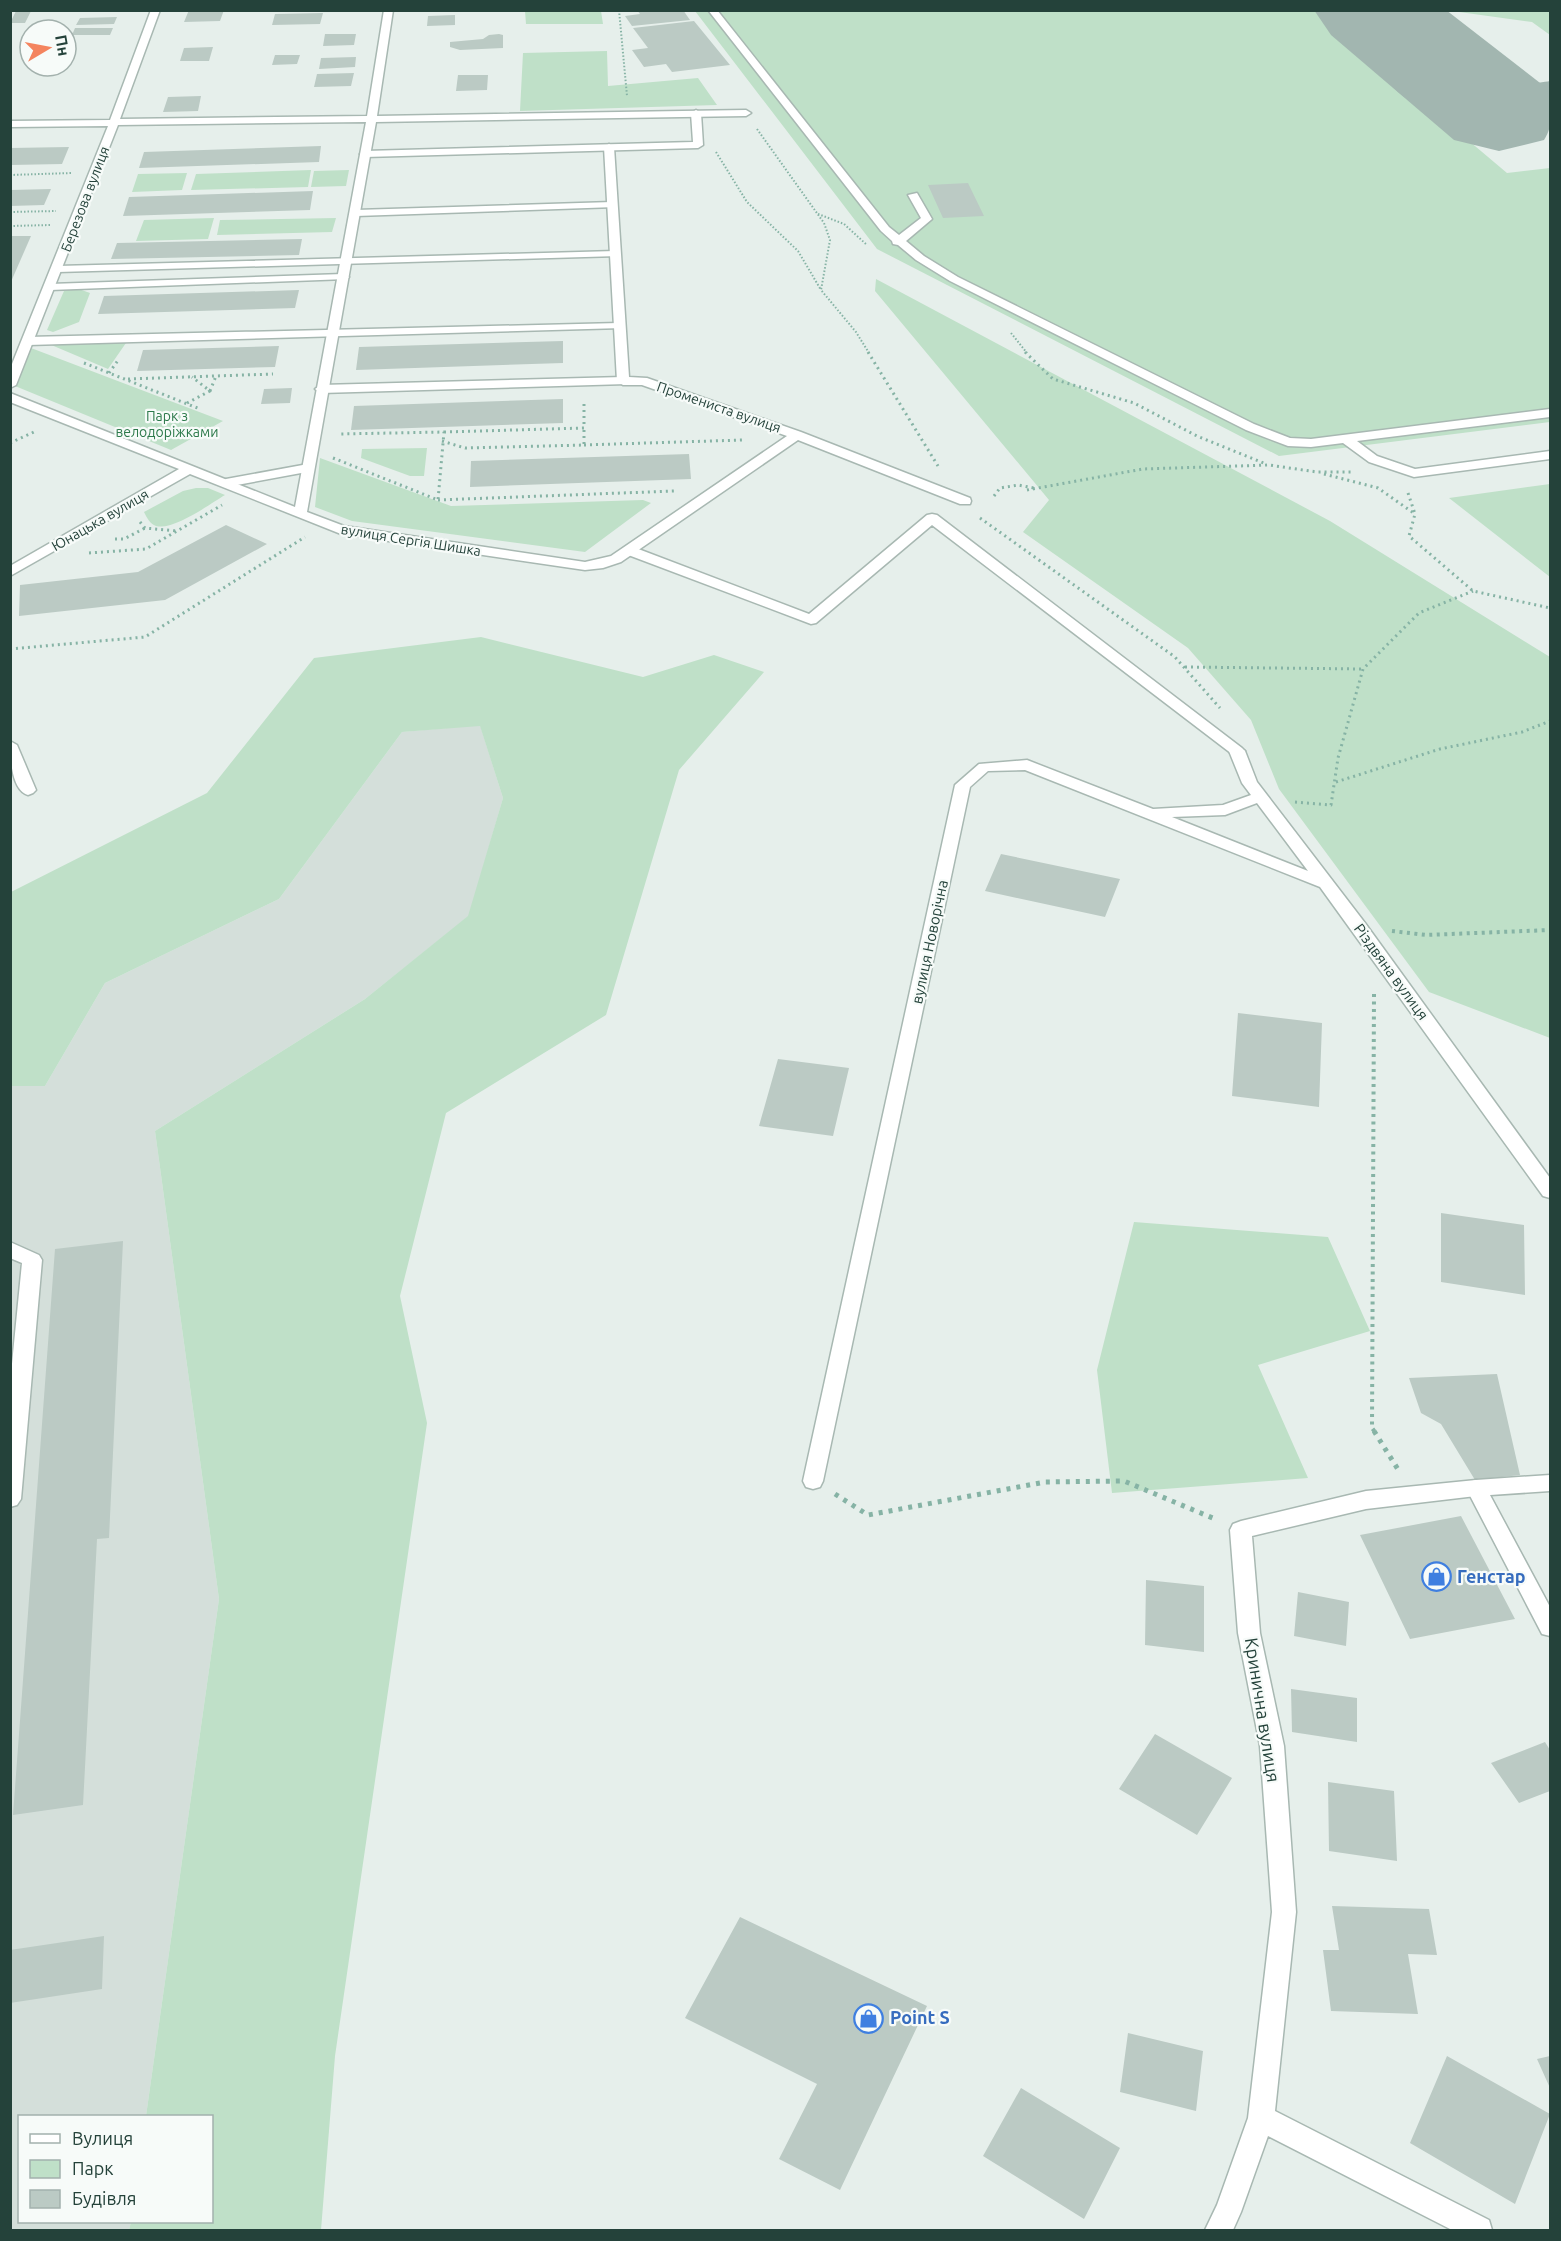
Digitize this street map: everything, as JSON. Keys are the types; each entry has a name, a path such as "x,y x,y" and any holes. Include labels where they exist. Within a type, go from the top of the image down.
{"street":[{"name":"Березова вулиця","path":"10,385 58,269 156,10"},
{"path":"300,513 345,260 356,213 389,10"},
{"path":"712,10 897,242 954,279 1269,435 1288,442 1311,443 1551,413"},
{"path":"365,154 698,145 696,113"},
{"path":"10,124 746,113"},
{"path":"609,147 623,381"},
{"path":"897,242 927,219 913,195"},
{"path":"356,213 612,205"},
{"path":"58,269 615,254"},
{"path":"50,287 343,277"},
{"path":"28,341 619,326"},
{"name":"Промениста вулиця","path":"321,389 643,381 797,435 965,501"},
{"name":"вулиця Сергія Шишка","path":"10,397 341,530 585,566 603,564 628,550 797,435"},
{"path":"1346,439 1373,459 1414,473 1551,455"},
{"path":"226,483 308,468"},
{"name":"Юнацька вулиця","path":"10,572 189,469"},
{"path":"628,550 811,620 932,518 1237,751"},
{"path":"10,745 28,790"},
{"name":"Різдвяна вулиця","path":"1237,751 1255,790 1359,927 1551,1191"},
{"name":"вулиця Новорічна","path":"813,1480 963,785 984,767 1026,765 1325,883"},
{"path":"1149,813 1225,810 1255,790"},
{"path":"10,1249 32,1260 10,1499"},
{"path":"1241,1530 1366,1500 1476,1488 1551,1483"},
{"path":"1476,1488 1551,1626"},
{"name":"Кринична вулиця","path":"1218,2230 1228,2212 1261,2118 1284,1912 1272,1746 1249,1633 1241,1530"},
{"path":"1261,2118 1479,2230"}],"path":[{"path":"620,10 627,99 653,114"},
{"path":"746,113 824,223 830,240 822,290"},
{"path":"715,150 747,202 798,251 822,290 856,332 943,475 965,501 980,518 1175,657 1219,705 1237,751"},
{"path":"10,175 78,173"},
{"path":"10,212 63,211"},
{"path":"79,361 200,409"},
{"path":"124,379 273,374"},
{"path":"186,403 210,391 216,376"},
{"path":"192,377 210,391"},
{"path":"584,393 584,445"},
{"path":"335,435 584,428"},
{"path":"438,500 444,432"},
{"path":"442,441 465,448 742,440"},
{"path":"331,457 438,500 679,490 669,497"},
{"path":"1027,490 1143,469 1269,465 1317,472 1378,488 1415,514"},
{"path":"1317,472 1360,472"},
{"path":"1414,473 1408,491 1415,514 1409,536 1473,591 1551,608"},
{"path":"994,496 1000,488 1018,485 1036,489"},
{"path":"82,554 147,549 229,501"},
{"path":"139,520 145,528"},
{"path":"109,539 124,539 145,528 178,531"},
{"path":"10,649 145,637 309,535"},
{"path":"105,552 107,546"},
{"path":"1255,790 1296,802 1331,806 1338,758 1363,669 1419,613 1473,591"},
{"path":"1185,667 1363,669"},
{"path":"1336,782 1440,749 1522,732 1551,721"},
{"path":"1359,927 1426,935 1551,930"},
{"path":"1374,948 1372,1428 1415,1495"},
{"path":"813,1480 868,1515 1045,1482 1124,1481 1241,1530"}],"shaded area":[{"path":"480,725 503,798 469,916 365,999 155,1131 219,1599 146,2115 18,2115 18,2223 131,2223 129,2230 11,2230 11,1086 45,1086 105,983 279,899 402,732"}],"green space":[{"path":"525,11 601,11 603,24 526,24"},
{"path":"695,11 1315,11 1507,173 1550,168 1550,422 1279,456 877,249"},
{"path":"1452,11 1550,11 1550,35 1532,22"},
{"path":"607,51 608,86 698,78 717,105 520,111 523,53"},
{"path":"311,170 308,187 191,190 196,174"},
{"path":"349,170 346,186 311,187 314,171"},
{"path":"187,173 182,190 132,192 138,174"},
{"path":"214,218 208,239 136,241 144,220"},
{"path":"336,218 332,232 217,235 220,220"},
{"path":"876,279 1330,521 1550,657 1550,1038 1429,992 1279,789 1251,720 1188,648 1023,532 1049,500 875,291"},
{"path":"76,288 90,293 79,322 53,332 47,330 64,291"},
{"path":"128,340 108,369 49,344"},
{"name":"Парк з велодоріжками","path":"31,348 223,421 171,450 15,386"},
{"path":"427,448 424,476 410,476 361,458 362,449"},
{"path":"320,458 451,506 643,500 651,503 585,552 352,521 315,507"},
{"path":"1550,484 1550,577 1449,498"},
{"path":"208,488 225,495 172,525 156,526 144,512 183,491"},
{"path":"481,637 643,677 714,655 764,672 679,770 606,1015 446,1113 400,1296 427,1423 335,2056 321,2230 129,2230 131,2223 213,2223 213,2115 146,2115 219,1599 155,1131 365,999 468,916 503,798 480,726 402,732 279,899 105,983 45,1086 11,1086 11,892 207,793 314,658"},
{"path":"1134,1222 1328,1237 1370,1331 1258,1365 1308,1478 1112,1493 1097,1370"}],"building":[{"path":"189,10 224,10 220,21 184,22"},
{"path":"637,10 683,10 690,20 632,26 625,16 640,14"},
{"path":"16,11 31,11 28,18 18,18 18,23 10,23"},
{"path":"323,13 320,24 272,25 275,14"},
{"path":"455,15 455,25 427,26 428,16"},
{"path":"117,17 114,24 78,25 80,18"},
{"path":"694,21 730,65 672,72 666,64 644,67 632,50 648,48 633,28"},
{"path":"78,28 113,28 110,35 78,35"},
{"path":"325,34 356,34 354,45 323,46"},
{"path":"489,35 503,35 503,48 460,50 450,47 450,42 483,39"},
{"path":"213,47 209,61 180,61 184,48"},
{"path":"275,55 300,55 297,64 272,65"},
{"path":"356,57 355,67 319,69 321,58"},
{"path":"354,73 351,86 314,87 317,74"},
{"path":"458,75 488,75 487,90 456,91"},
{"path":"201,96 198,111 163,112 168,97"},
{"path":"321,146 319,162 139,168 144,152"},
{"path":"69,147 62,164 10,165 10,148"},
{"path":"968,183 984,216 943,218 928,185"},
{"path":"51,189 44,205 10,206 10,190"},
{"path":"313,191 310,210 123,216 129,197"},
{"path":"10,236 31,236 10,284"},
{"path":"302,239 299,255 111,259 117,243"},
{"path":"299,290 295,308 98,314 104,296"},
{"path":"563,341 563,363 356,370 359,347"},
{"path":"279,346 275,367 137,371 143,350"},
{"path":"292,388 290,403 261,404 264,389"},
{"path":"563,399 563,423 351,430 354,406"},
{"path":"689,454 691,479 470,487 471,461"},
{"path":"226,525 267,544 165,600 19,616 20,585 138,572"},
{"path":"1001,854 1120,879 1105,917 985,891"},
{"path":"1238,1013 1322,1023 1319,1107 1232,1096"},
{"path":"778,1059 849,1068 833,1136 759,1126"},
{"path":"1441,1213 1524,1225 1525,1295 1441,1282"},
{"path":"123,1241 109,1538 97,1539 83,1805 13,1815 55,1249"},
{"path":"1497,1374 1520,1475 1475,1480 1441,1424 1421,1413 1409,1378"},
{"name":"Генстар","path":"1461,1516 1515,1619 1410,1639 1360,1535"},
{"path":"1146,1580 1204,1586 1204,1652 1145,1645"},
{"path":"1298,1592 1349,1602 1346,1646 1294,1636"},
{"path":"1291,1689 1357,1698 1357,1742 1292,1732"},
{"path":"1155,1734 1232,1778 1197,1835 1119,1789"},
{"path":"1545,1742 1550,1750 1550,1791 1519,1803 1491,1763"},
{"path":"1328,1782 1394,1791 1397,1861 1329,1851"},
{"path":"1332,1906 1429,1909 1437,1955 1408,1954 1418,2014 1331,2011 1323,1950 1339,1950"},
{"path":"740,1917 927,2006 840,2190 779,2159 817,2084 685,2018"},
{"path":"104,1936 102,1989 10,2003 10,1950"},
{"path":"1128,2033 1203,2051 1196,2111 1120,2092"},
{"path":"1447,2056 1550,2114 1515,2204 1410,2143"},
{"path":"1550,2056 1550,2088 1537,2059"},
{"path":"1021,2088 1120,2148 1084,2219 983,2156"}],"taxiway":[{"path":"1405,38 1413,51 1409,65 1411,74 1420,85 1435,93 1454,98 1497,102 1550,96"}],"runway":[{"path":"1372,10 1499,113"}],"place":[{"name":"Генстар","path":"1436,1577"},
{"name":"Point S","path":"869,2018"}]}
